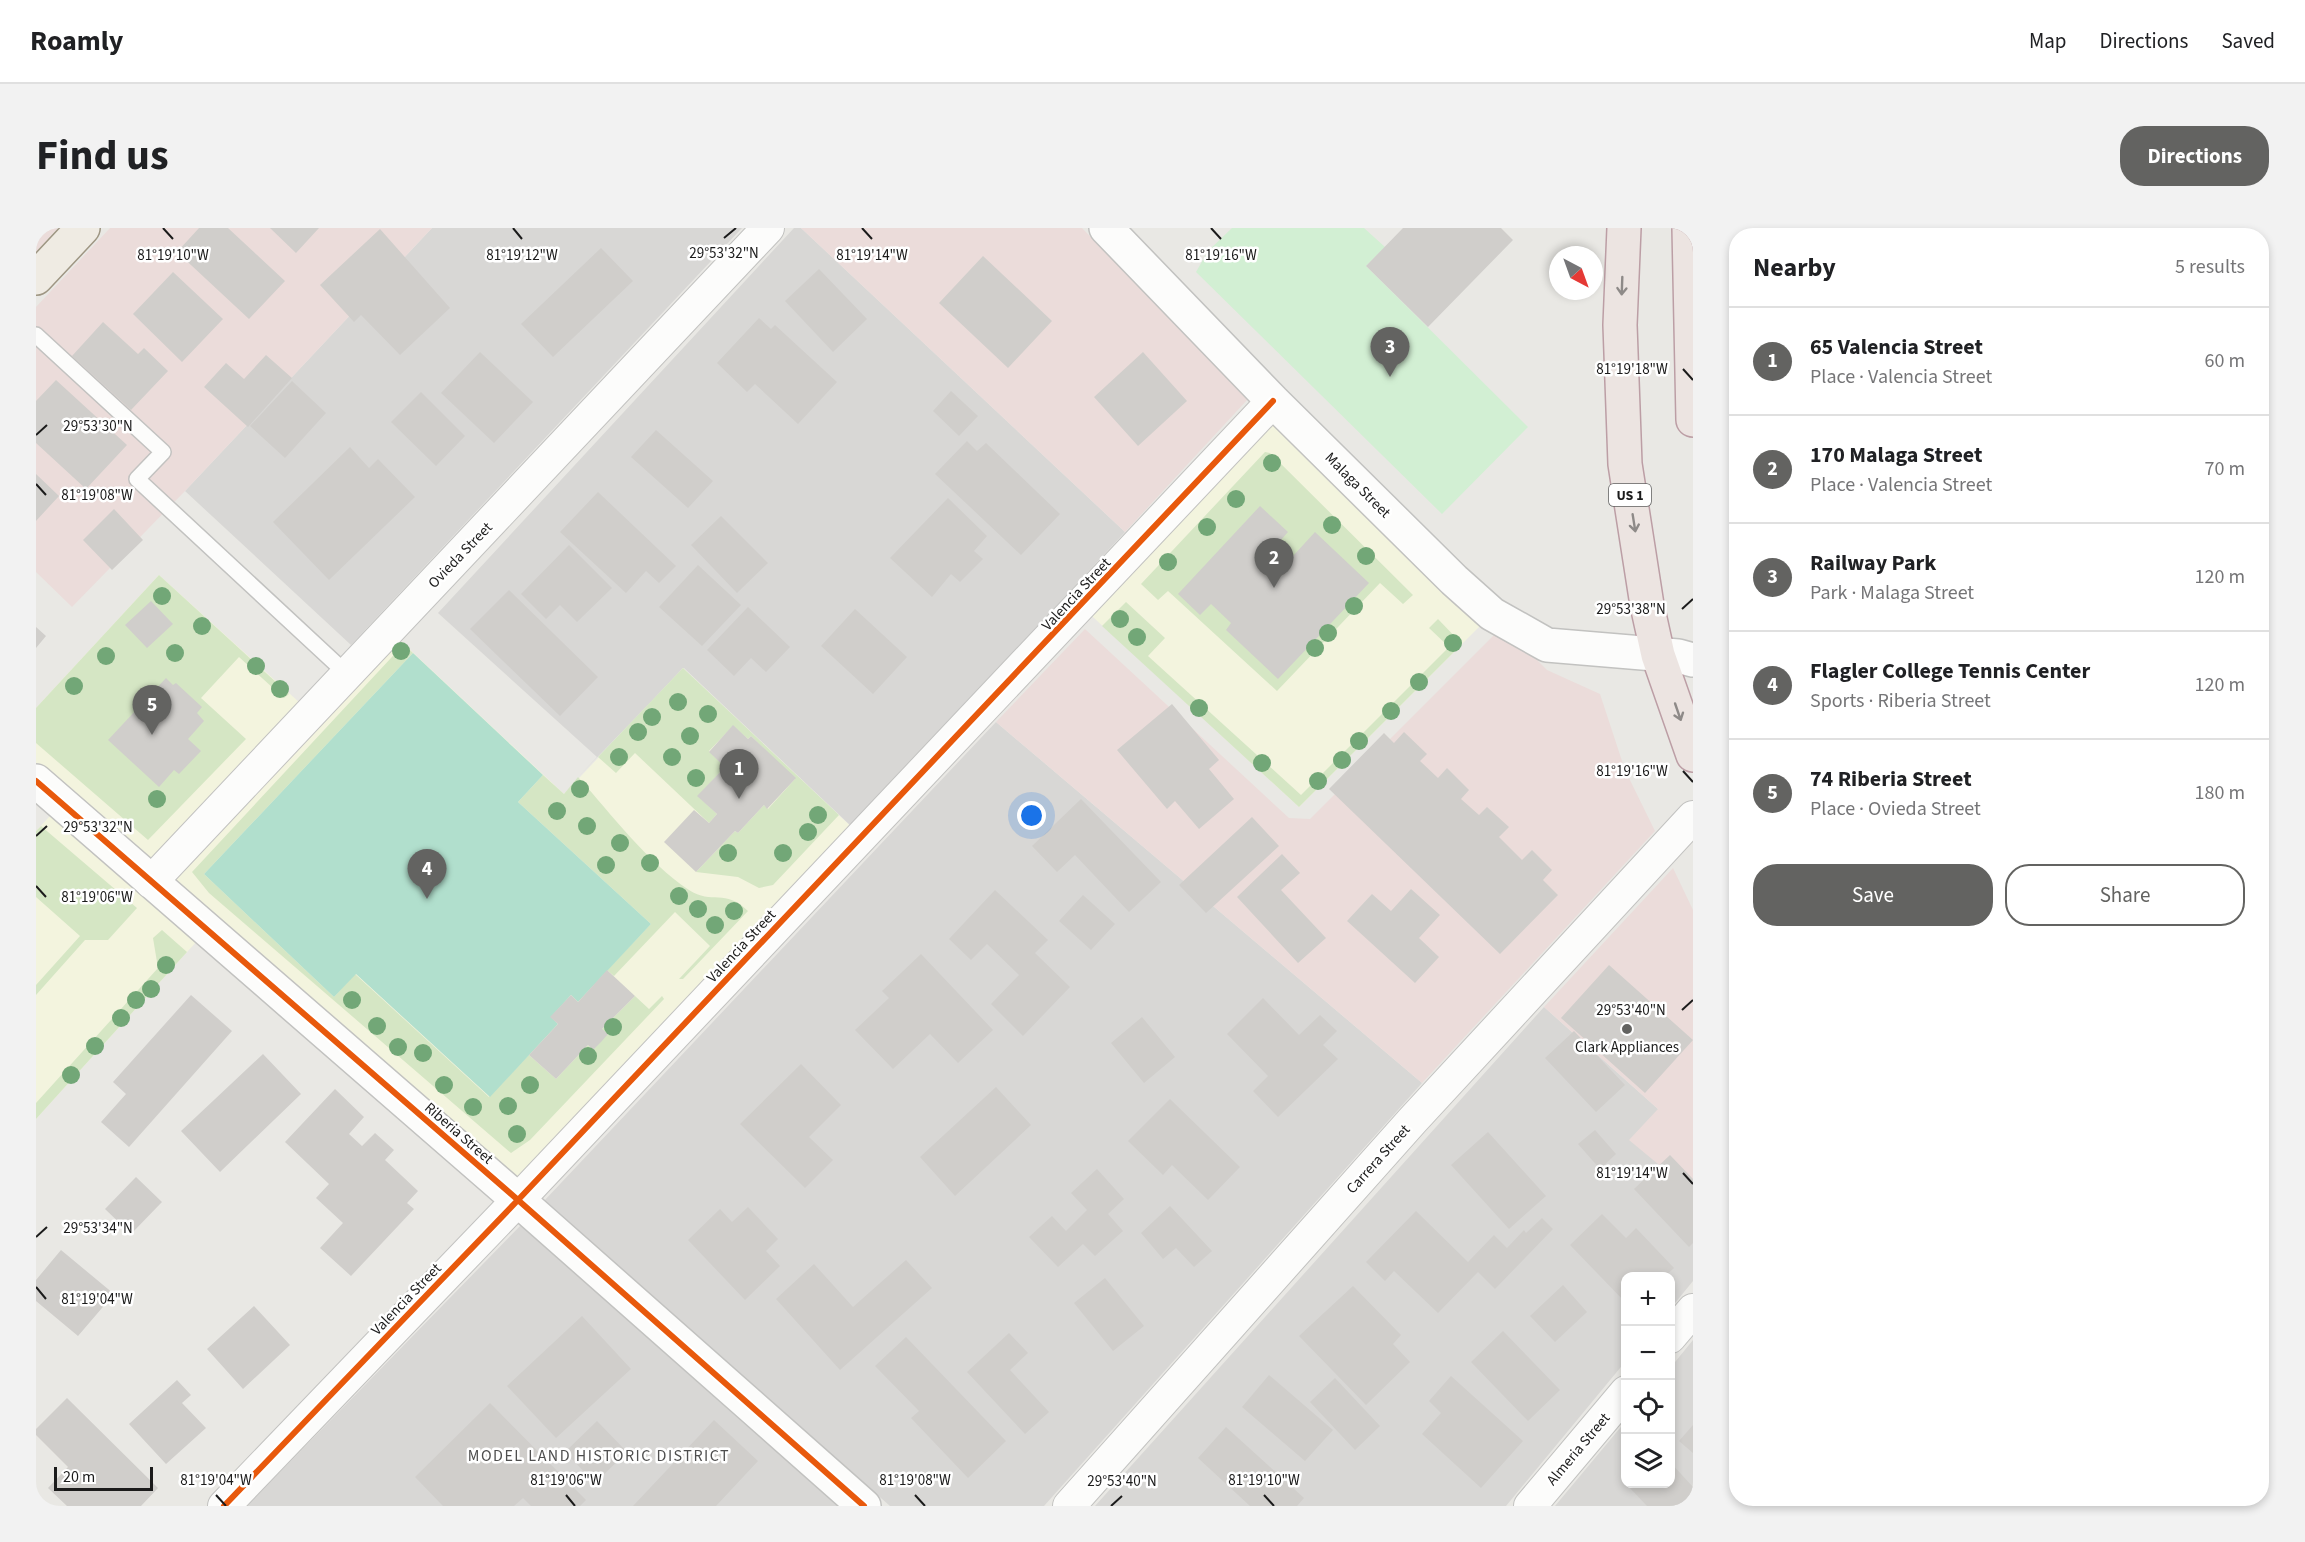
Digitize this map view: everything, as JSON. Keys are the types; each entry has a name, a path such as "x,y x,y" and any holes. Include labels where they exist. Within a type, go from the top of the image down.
{"highway":[{"name":"US 1","path":"1624,228 1620,325 1625,464 1647,605 1658,655 1693,754"},
{"path":"1689,228 1693,420"}],"main road":[{"path":"36,278 84,228"}],"street":[{"name":"Ovieda Street","path":"151,882 768,228"},
{"name":"Malaga Street","path":"1106,228 1273,401 1454,580 1492,614 1547,645 1693,660"},
{"name":"Valencia Street","path":"224,1506 518,1200 1273,401"},
{"name":"Riberia Street","path":"36,781 518,1200 864,1506"},
{"name":"Carrera Street","path":"1069,1506 1412,1121 1693,818"},
{"path":"1675,1332 1693,1310"},
{"name":"Almeria Street","path":"1530,1506 1621,1398"}],"lane":[{"path":"36,335 163,452 137,479 347,674"}],"shaded area":[{"path":"36,228 58,228 36,252"},
{"path":"110,228 432,228 185,491 72,607 36,572 36,307"},
{"path":"432,228 742,228 351,645 185,491"},
{"path":"794,228 801,228 1125,532 851,826 684,668 578,777 597,757 438,613"},
{"path":"801,228 1082,228 1248,399 1125,532"},
{"path":"1232,228 1364,228 1385,247 1366,266 1528,427 1442,514 1196,272 1208,251"},
{"path":"1273,401 1492,614 1299,807 1081,606"},
{"path":"1265,452 1270,453 1413,595 1403,604 1380,583 1277,691 1168,591 1158,600 1141,584"},
{"path":"159,575 311,713 389,630 564,794 683,668 861,836 518,1200 207,930 36,1119 36,831 61,804 36,781 36,708"},
{"path":"159,575 289,694 284,698 239,657 201,698 246,739 148,840 36,743 36,708"},
{"path":"1126,602 1165,638 1148,656 1301,795 1449,647 1429,628 1438,619 1462,644 1299,807 1102,626"},
{"path":"1085,629 1289,818 1310,819 1494,635 1536,659 1547,670 1600,694 1625,770 1655,831 1422,1083 996,722"},
{"path":"404,644 413,653 204,874 334,997 355,974 489,1097 529,1055 556,1079 588,1045 593,1050 602,1029 635,996 649,1009 662,996 664,999 530,1140 511,1153 209,893 192,872"},
{"path":"683,668 839,815 773,885 759,888 738,877 696,872 735,831 738,833 764,805 768,809 795,779 751,736 748,739 733,726 709,751 725,767 698,796 717,814 709,823 635,753 616,773 598,757"},
{"path":"996,722 1422,1083 1044,1506 890,1506 544,1201"},
{"path":"543,775 564,794 578,777 630,837 673,878 697,894 732,900 748,911 683,979 679,979 710,946 675,912 614,976 607,970 651,924 518,802"},
{"path":"41,826 137,908 108,940 85,940 36,995 36,985 80,936 36,897 36,831"},
{"path":"1673,868 1693,910 1693,1193 1629,1140 1658,1109 1544,1007"},
{"path":"162,930 187,952 36,1119 36,1103 158,968 153,938"},
{"path":"1544,1007 1658,1109 1693,1193 1693,1281 1675,1303 1675,1272 1621,1272 1621,1367 1506,1506 1095,1506"},
{"path":"521,1225 742,1422 839,1506 247,1506"},
{"path":"1693,1340 1693,1506 1555,1506 1621,1427 1621,1488 1675,1488 1675,1362"}],"green space":[{"path":"413,653 543,775 518,802 651,924 578,1002 571,995 551,1017 558,1024 490,1097 356,974 334,997 204,874"}],"building":[{"path":"199,228 228,228 285,281 249,319 177,252"},
{"path":"270,228 319,228 296,253"},
{"path":"1403,228 1501,228 1513,240 1428,327 1366,266"},
{"path":"380,229 450,308 400,355 361,315 354,322 320,285"},
{"path":"601,248 633,281 553,357 521,324"},
{"path":"983,256 1052,321 1008,368 939,303"},
{"path":"819,269 867,319 833,352 785,301"},
{"path":"173,272 223,319 182,362 133,314"},
{"path":"759,318 771,329 775,325 837,382 798,424 755,384 747,392 717,363"},
{"path":"103,322 138,354 144,348 168,371 131,410 72,356"},
{"path":"480,352 533,402 494,443 441,393"},
{"path":"1143,352 1187,401 1138,446 1094,397"},
{"path":"266,355 292,378 248,427 204,387 226,363 244,379"},
{"path":"56,380 127,445 86,489 36,443 36,401"},
{"path":"292,381 326,413 285,458 250,426"},
{"path":"951,391 978,416 959,436 933,411"},
{"path":"421,392 465,436 436,466 391,422"},
{"path":"656,430 713,481 688,508 631,457"},
{"path":"967,441 977,451 986,443 1060,514 1021,555 935,474"},
{"path":"350,447 369,468 378,459 415,497 329,580 273,522"},
{"path":"36,474 59,496 36,521"},
{"path":"598,492 676,566 659,583 646,571 626,593 560,532"},
{"path":"948,498 987,536 974,551 983,559 960,582 951,574 932,597 890,558"},
{"path":"1260,506 1288,532 1279,542 1293,556 1315,532 1369,583 1278,679 1226,630 1231,623 1211,604 1200,615 1178,594"},
{"path":"114,509 143,540 112,570 83,540"},
{"path":"721,516 768,563 737,593 691,545"},
{"path":"569,545 612,588 577,622 560,605 546,619 521,594"},
{"path":"698,565 741,605 702,646 659,607"},
{"path":"509,590 598,677 560,716 470,629"},
{"path":"151,601 173,624 147,648 125,625"},
{"path":"748,607 790,647 766,672 751,658 734,676 707,650"},
{"path":"855,609 907,657 873,694 821,646"},
{"path":"36,627 46,636 36,648"},
{"path":"166,678 173,685 176,683 202,707 197,713 204,721 188,739 201,751 179,774 174,770 159,787 108,740"},
{"path":"1172,704 1219,760 1209,769 1234,799 1199,829 1175,801 1167,809 1117,750"},
{"path":"733,725 748,739 751,736 796,778 767,809 764,805 738,833 735,831 696,872 664,842 694,810 709,823 717,814 697,796 725,767 709,752"},
{"path":"1404,732 1427,754 1420,761 1438,778 1447,768 1469,790 1461,799 1479,815 1487,807 1509,827 1499,837 1522,860 1532,850 1552,870 1543,880 1558,895 1500,954 1329,789 1384,733 1394,743"},
{"path":"1081,799 1161,882 1129,912 1075,855 1057,872 1032,846"},
{"path":"1252,817 1279,846 1206,913 1179,885"},
{"path":"1282,854 1300,873 1281,890 1326,938 1298,963 1237,897"},
{"path":"1411,889 1440,915 1419,938 1439,957 1415,983 1347,921 1372,894 1391,911"},
{"path":"995,890 1048,940 1035,953 1070,987 1023,1036 991,1004 1019,975 987,944 971,960 949,939"},
{"path":"1083,895 1115,924 1091,950 1059,921"},
{"path":"921,954 993,1030 958,1063 930,1034 893,1069 855,1030 889,998 882,991"},
{"name":"Clark Appliances","path":"1609,965 1693,1040 1645,1093 1561,1018"},
{"path":"607,970 635,996 602,1029 608,1034 601,1042 593,1050 588,1045 556,1079 529,1055 558,1024 550,1017 571,995 578,1002"},
{"path":"191,995 232,1031 129,1147 101,1122 126,1094 113,1082"},
{"path":"1263,998 1299,1035 1320,1015 1337,1031 1323,1045 1338,1059 1278,1117 1253,1091 1268,1076 1227,1034"},
{"path":"1142,1017 1175,1057 1144,1083 1111,1043"},
{"path":"1574,1031 1625,1085 1596,1112 1545,1058"},
{"path":"263,1054 301,1094 220,1172 181,1131"},
{"path":"801,1064 841,1105 809,1137 833,1160 805,1188 740,1124"},
{"path":"996,1087 1031,1125 955,1196 920,1157"},
{"path":"335,1089 364,1117 349,1134 362,1146 375,1133 394,1150 385,1160 418,1191 407,1203 414,1209 351,1276 320,1248 343,1223 316,1198 329,1184 285,1142"},
{"path":"1170,1099 1240,1167 1208,1200 1172,1165 1163,1175 1128,1141"},
{"path":"1595,1130 1616,1154 1600,1169 1578,1144"},
{"path":"1488,1132 1546,1196 1509,1229 1451,1165"},
{"path":"1670,1155 1693,1179 1693,1243 1689,1247 1634,1189"},
{"path":"1097,1169 1124,1199 1108,1214 1123,1231 1095,1256 1083,1244 1058,1267 1029,1237 1052,1216 1066,1231 1087,1210 1071,1193"},
{"path":"136,1177 162,1202 131,1234 105,1209"},
{"path":"1170,1206 1212,1251 1194,1267 1176,1248 1163,1259 1141,1233"},
{"path":"748,1207 778,1239 766,1251 780,1266 745,1300 688,1240 720,1209 732,1222"},
{"path":"1416,1211 1468,1262 1494,1235 1507,1248 1524,1230 1526,1233 1542,1218 1553,1229 1495,1289 1478,1272 1438,1313 1394,1271 1385,1281 1366,1262"},
{"path":"1602,1214 1626,1238 1636,1228 1674,1268 1670,1272 1621,1272 1621,1298 1570,1245"},
{"path":"61,1250 114,1294 78,1336 36,1301 36,1280"},
{"path":"906,1260 932,1288 840,1370 776,1299 814,1264 853,1307"},
{"path":"1105,1278 1144,1326 1113,1351 1074,1303"},
{"path":"1563,1285 1587,1312 1555,1342 1530,1316"},
{"path":"1353,1286 1401,1335 1393,1344 1410,1362 1366,1405 1299,1336"},
{"path":"254,1306 290,1345 243,1389 207,1349"},
{"path":"582,1316 631,1369 556,1438 507,1386"},
{"path":"1503,1331 1560,1390 1528,1421 1471,1362"},
{"path":"1009,1333 1028,1353 1010,1370 1049,1412 1025,1434 967,1372"},
{"path":"906,1337 1006,1441 968,1478 911,1418 919,1411 875,1366"},
{"path":"1269,1375 1333,1430 1305,1461 1242,1407"},
{"path":"1451,1376 1523,1441 1481,1488 1422,1434 1441,1413 1429,1401"},
{"path":"1335,1378 1380,1426 1355,1450 1310,1402"},
{"path":"177,1380 191,1395 182,1403 206,1428 166,1464 129,1424"},
{"path":"67,1398 158,1488 141,1506 67,1506 48,1488 68,1467 36,1435 36,1429"},
{"path":"490,1403 586,1500 580,1506 531,1506 523,1498 514,1506 443,1506 415,1477"},
{"path":"714,1420 758,1461 716,1506 633,1506"},
{"path":"597,1421 627,1452 595,1483 565,1452"},
{"path":"1693,1425 1693,1453 1679,1441"},
{"path":"1226,1427 1304,1498 1297,1506 1250,1506 1198,1458"},
{"path":"1675,1467 1693,1487 1693,1506 1647,1506 1630,1488 1675,1488"}],"cycle path":[{"path":"224,1506 518,1200 1273,401"},
{"path":"36,781 518,1200 864,1506"}],"place":[{"name":"Railway Park","path":"1390,377"},
{"name":"170 Malaga Street","path":"1274,588"},
{"name":"74 Riberia Street","path":"152,735"},
{"name":"65 Valencia Street","path":"739,799"},
{"name":"Flagler College Tennis Center","path":"427,899"},
{"name":"Clark Appliances","path":"1627,1029"}],"district":[{"name":"MODEL LAND HISTORIC DISTRICT","path":"599,1455"}]}
